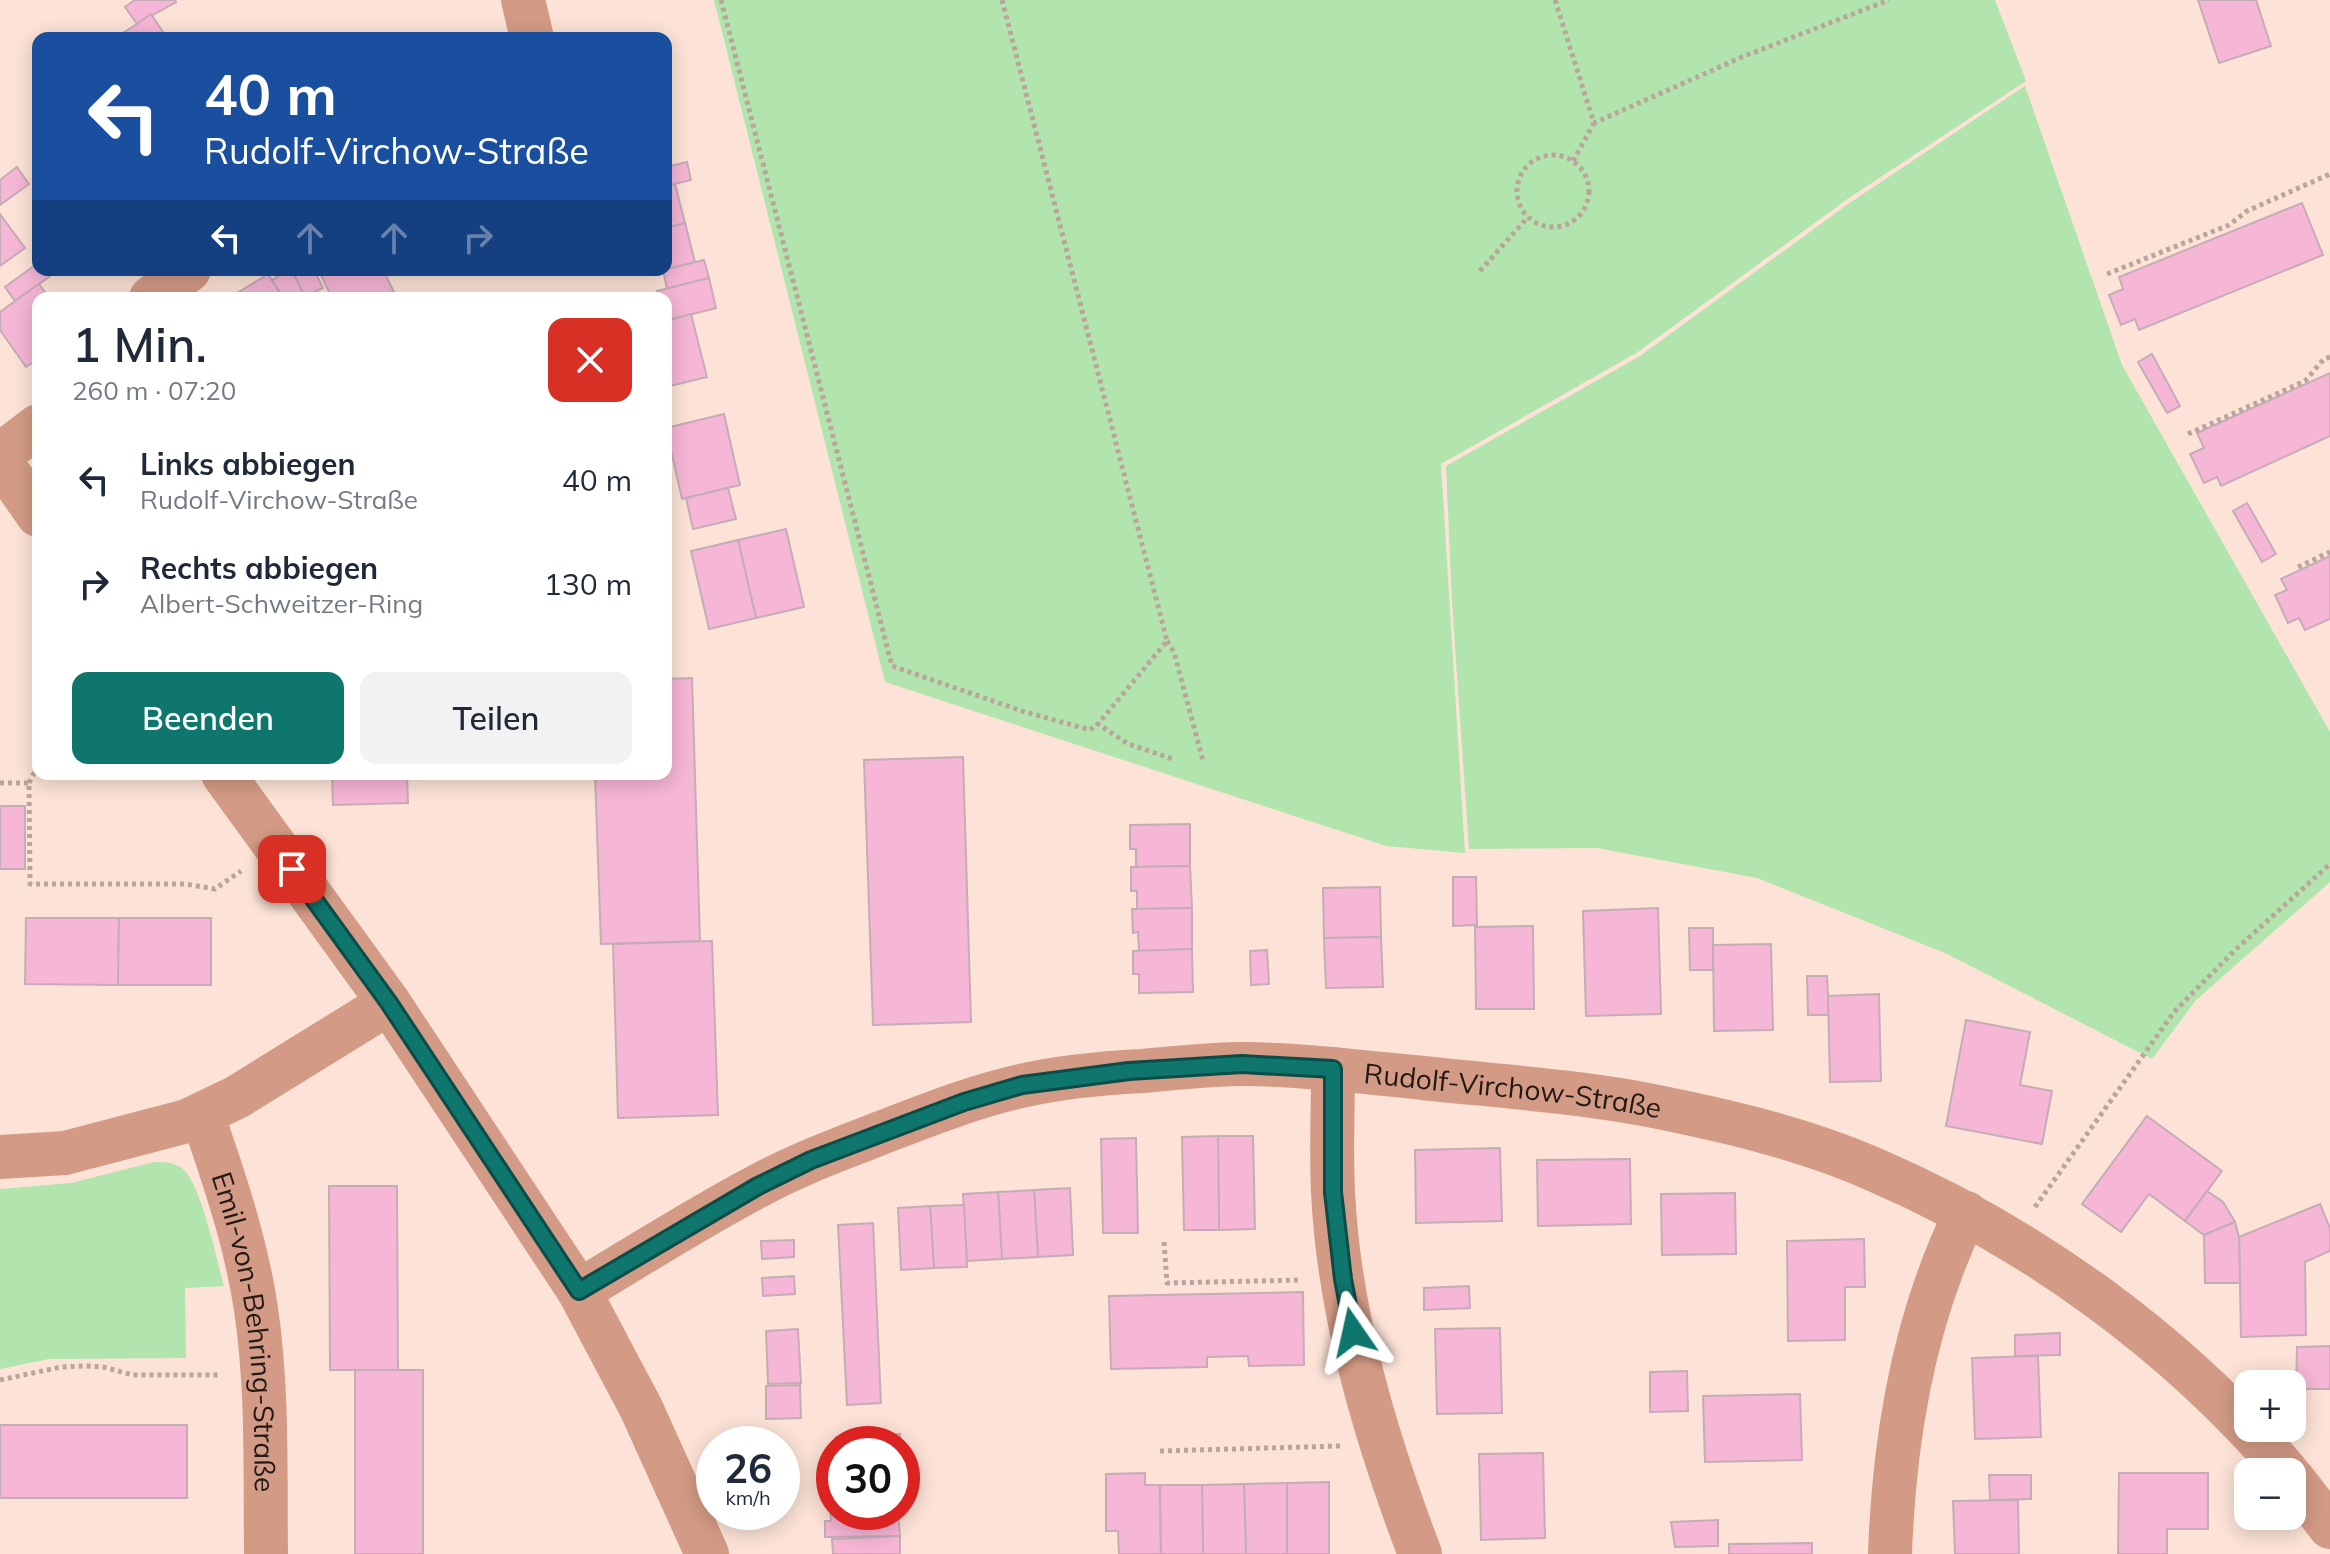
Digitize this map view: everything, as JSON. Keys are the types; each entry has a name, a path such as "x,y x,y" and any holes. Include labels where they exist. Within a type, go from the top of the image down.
{"street":[{"path":"159,292 181,276"},
{"path":"0,455 32,431"},
{"path":"0,461 32,506"},
{"path":"227,780 389,1003 579,1291 641,1408 707,1554"},
{"path":"0,1157 65,1153 130,1137 202,1114 272,1076 389,1003"},
{"name":"Rudolf-Virchow-Straße","path":"579,1291 758,1186 811,1160 964,1102 1022,1085 1129,1071 1242,1064 1333,1069 1640,1103 1819,1149 1871,1168 1966,1213 2111,1307 2227,1407 2274,1458"},
{"path":"1333,1069 1333,1192 1343,1279 1358,1358 1381,1445 1420,1554"},
{"name":"Emil-von-Behring-Straße","path":"202,1114 226,1184 256,1308 262,1375 266,1554"},
{"path":"1890,1554 1905,1407 1932,1297 1947,1251 1966,1213"},
{"path":"2306,1496 2330,1527"}],"path":[{"path":"721,0 892,666 1090,730 1167,641"},
{"path":"1002,0 1167,641 1174,652 1203,761"},
{"path":"1555,0 1594,123"},
{"path":"1573,161 1594,123 1870,3 1889,0"},
{"path":"1548,155 1573,161 1583,170 1589,188 1589,198 1580,216 1572,223 1550,227 1528,217 1518,197 1518,184 1527,166 1548,155"},
{"path":"2107,274 2229,225 2247,211 2330,174"},
{"path":"1480,271 1528,217"},
{"path":"2188,434 2305,381 2324,359 2330,357"},
{"path":"2298,567 2330,552"},
{"path":"1098,724 1128,744 1173,759"},
{"path":"32,777 29,783 30,884 185,884 215,889 276,846"},
{"path":"0,783 29,783"},
{"path":"2011,1241 2174,1012 2234,951 2330,864"},
{"path":"1164,1242 1167,1283 1343,1279"},
{"path":"0,1380 53,1368 85,1366 133,1375 262,1375"},
{"path":"1160,1451 1381,1445"}],"green space":[{"path":"714,0 1995,0 2026,81 1846,200 1638,352 1441,464 1465,853 1386,846 885,682"},
{"path":"2025,86 2122,365 2330,732 2330,882 2196,1000 2152,1059 1945,953 1757,878 1597,848 1469,849 1446,466 1640,356 1848,204"},
{"path":"154,1162 177,1165 190,1178 202,1207 224,1286 185,1288 186,1358 49,1359 0,1369 0,1189 71,1183"}],"building":[{"path":"135,0 176,2 137,24 125,7"},
{"path":"2198,0 2256,0 2271,46 2219,63"},
{"path":"151,14 163,32 124,32"},
{"path":"687,162 691,180 672,185 672,166"},
{"path":"17,167 29,184 0,205 0,180"},
{"path":"675,184 685,223 672,226 672,185"},
{"path":"2302,203 2323,255 2139,330 2135,319 2121,325 2109,295 2123,289 2119,277"},
{"path":"0,214 25,248 0,266"},
{"path":"685,223 695,262 672,268 672,226"},
{"path":"704,260 709,278 667,289 664,276 672,276 672,268"},
{"path":"32,267 32,276 50,276 15,301 5,287"},
{"path":"269,276 279,292 239,292"},
{"path":"278,276 295,276 303,292 279,292 272,280"},
{"path":"295,276 317,276 323,288 303,292"},
{"path":"321,276 386,276 394,292 329,292"},
{"path":"709,278 716,308 672,319 672,292 657,291"},
{"path":"39,284 45,292 32,292 32,363 26,367 0,330 0,312"},
{"path":"691,314 707,377 672,386 672,319"},
{"path":"2152,354 2180,406 2167,413 2138,362"},
{"path":"2330,373 2330,436 2221,486 2217,477 2204,483 2190,454 2204,448 2197,433"},
{"path":"724,414 740,485 682,499 672,455 672,427"},
{"path":"728,488 736,519 693,529 686,498"},
{"path":"2247,503 2276,554 2262,562 2233,511"},
{"path":"786,529 804,607 756,618 738,540"},
{"path":"738,540 756,618 709,629 691,551"},
{"path":"2330,556 2330,619 2305,630 2299,618 2288,623 2275,595 2287,590 2281,579"},
{"path":"692,678 700,941 601,944 595,780 672,780 672,679"},
{"path":"963,757 971,1022 873,1025 864,760"},
{"path":"332,780 407,780 408,803 333,805"},
{"path":"0,806 25,806 25,869 0,869"},
{"path":"1190,824 1190,866 1136,867 1136,849 1130,849 1130,825"},
{"path":"1190,866 1192,908 1137,909 1137,891 1131,891 1131,867"},
{"path":"1453,877 1476,877 1477,925 1453,926"},
{"path":"1380,887 1381,937 1324,938 1323,888"},
{"path":"1192,908 1192,949 1139,951 1138,932 1133,933 1132,909"},
{"path":"1658,908 1661,1014 1586,1016 1583,911"},
{"path":"26,918 119,918 118,985 25,984"},
{"path":"119,918 211,918 211,985 118,985"},
{"path":"1533,926 1534,1009 1476,1009 1475,927"},
{"path":"1689,928 1713,928 1713,970 1690,970"},
{"path":"1381,937 1383,987 1326,988 1324,938"},
{"path":"712,941 718,1115 618,1118 613,944"},
{"path":"1771,944 1773,1030 1714,1031 1713,945"},
{"path":"1192,949 1193,992 1139,993 1139,974 1133,974 1133,951"},
{"path":"1267,950 1269,984 1251,985 1250,951"},
{"path":"1807,976 1827,976 1829,1015 1808,1015"},
{"path":"1879,994 1881,1081 1830,1082 1828,996"},
{"path":"1966,1020 2030,1032 2020,1085 2052,1091 2042,1144 1946,1126"},
{"path":"2147,1116 2222,1171 2185,1221 2149,1194 2121,1232 2082,1204"},
{"path":"1218,1136 1253,1136 1255,1229 1219,1230"},
{"path":"1218,1136 1219,1230 1184,1230 1182,1137"},
{"path":"1136,1138 1138,1233 1103,1233 1101,1139"},
{"path":"1500,1148 1502,1221 1416,1223 1415,1150"},
{"path":"1630,1159 1631,1224 1538,1226 1537,1160"},
{"path":"329,1186 397,1186 398,1370 330,1370"},
{"path":"1070,1188 1073,1255 1038,1257 1034,1190"},
{"path":"1034,1190 1038,1257 1002,1259 998,1192"},
{"path":"2207,1191 2223,1202 2235,1222 2204,1235 2185,1221"},
{"path":"998,1192 1002,1259 967,1261 963,1194"},
{"path":"1735,1193 1736,1254 1662,1255 1661,1194"},
{"path":"2320,1204 2330,1228 2330,1251 2305,1262 2306,1335 2241,1337 2239,1237"},
{"path":"964,1205 967,1267 934,1268 930,1206"},
{"path":"930,1206 934,1268 901,1270 898,1208"},
{"path":"2235,1222 2239,1237 2240,1283 2205,1283 2204,1235"},
{"path":"873,1223 881,1403 847,1405 838,1225"},
{"path":"1864,1239 1865,1287 1845,1287 1845,1340 1788,1341 1787,1241"},
{"path":"794,1240 794,1257 762,1259 761,1241"},
{"path":"794,1276 795,1294 763,1296 762,1278"},
{"path":"1469,1286 1470,1308 1424,1310 1424,1288"},
{"path":"1303,1292 1304,1365 1249,1366 1248,1356 1207,1357 1207,1367 1111,1369 1109,1296"},
{"path":"1500,1328 1502,1413 1437,1414 1435,1329"},
{"path":"798,1329 801,1383 768,1384 766,1331"},
{"path":"2060,1333 2060,1355 2015,1356 2015,1335"},
{"path":"2330,1346 2330,1389 2306,1389 2306,1370 2296,1370 2297,1347"},
{"path":"2038,1356 2041,1437 1975,1439 1972,1358"},
{"path":"355,1370 423,1370 423,1554 355,1554"},
{"path":"1687,1371 1688,1411 1650,1412 1650,1372"},
{"path":"800,1385 801,1418 766,1419 766,1386"},
{"path":"1800,1394 1802,1460 1705,1462 1703,1396"},
{"path":"0,1425 187,1425 187,1498 0,1498"},
{"path":"1543,1453 1545,1538 1481,1540 1479,1454"},
{"path":"1145,1473 1145,1485 1160,1485 1161,1554 1119,1554 1118,1531 1106,1531 1106,1474"},
{"path":"2119,1473 2208,1473 2208,1529 2167,1529 2167,1554 2118,1554"},
{"path":"1989,1475 2031,1475 2031,1499 1990,1500"},
{"path":"1329,1482 1329,1554 1287,1554 1287,1483"},
{"path":"1287,1483 1287,1554 1246,1554 1244,1484"},
{"path":"1244,1484 1246,1554 1203,1554 1202,1485"},
{"path":"1160,1485 1202,1485 1203,1554 1161,1554"},
{"path":"2018,1500 2019,1554 1955,1554 1953,1501"},
{"path":"1718,1520 1718,1546 1675,1547 1671,1522"},
{"path":"825,1530 900,1530 900,1536 825,1537"},
{"path":"900,1536 900,1554 833,1554 832,1539"},
{"path":"1812,1543 1812,1554 1729,1554 1729,1544"}],"route":[{"path":"292,869 389,1003 579,1291 758,1186 811,1160 964,1102 1022,1085 1070,1077 1242,1064 1333,1069 1333,1192 1343,1279 1353,1332"}]}
